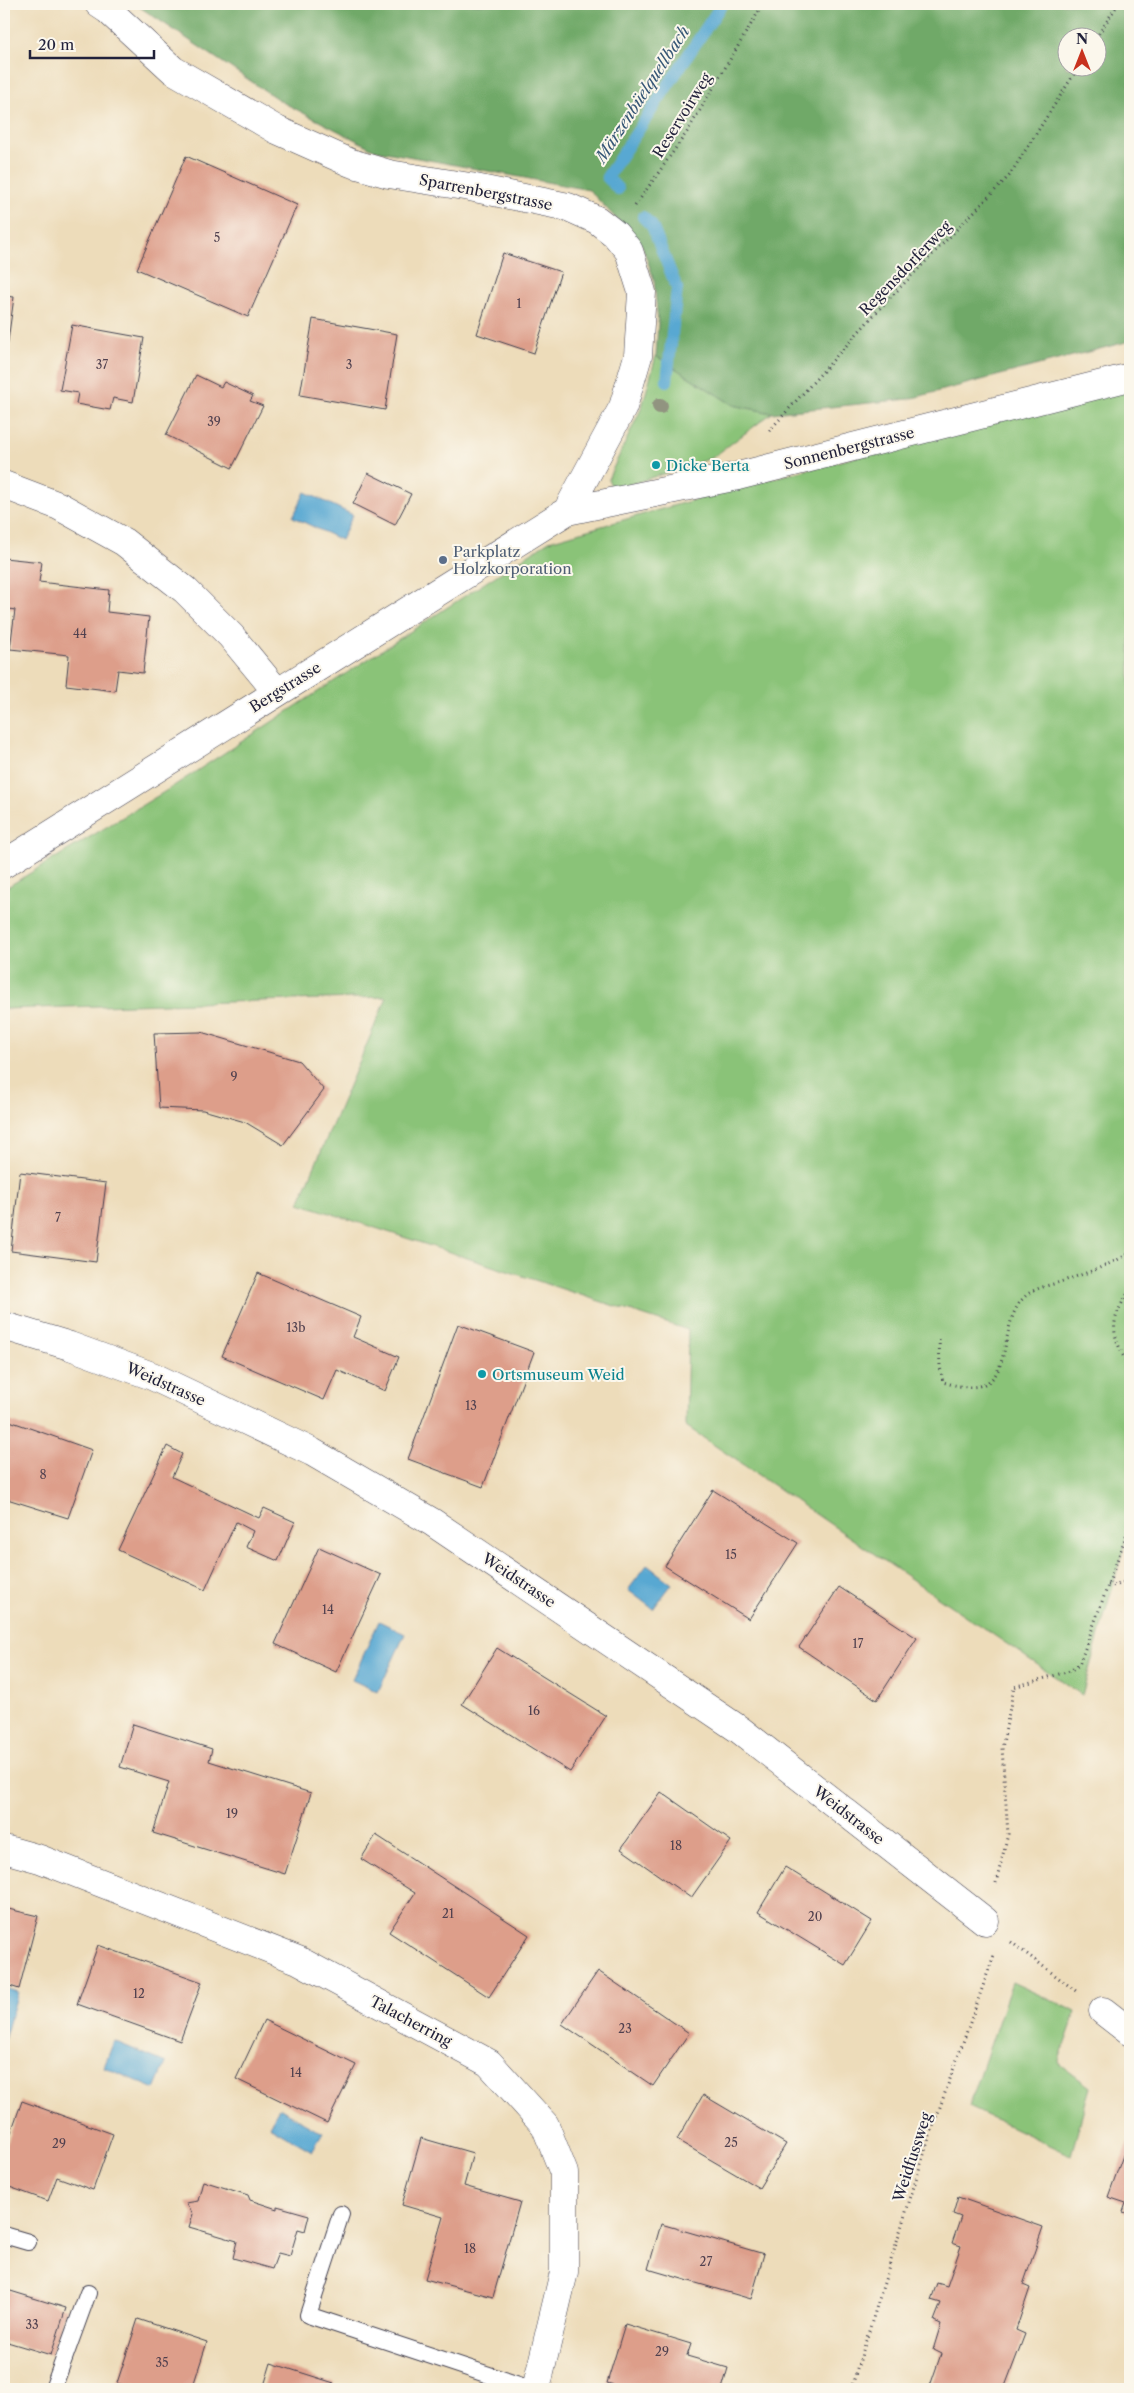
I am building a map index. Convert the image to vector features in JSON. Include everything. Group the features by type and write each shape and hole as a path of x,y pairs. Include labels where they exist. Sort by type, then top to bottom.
{"street":[{"name":"Sparrenbergstrasse","path":"99,4 108,10 173,70 294,138 351,163 389,174 470,187 568,207 597,220 615,234 629,251 642,292 638,356 623,407 567,511"},
{"name":"Sonnenbergstrasse","path":"567,511 738,476 1130,377"},
{"path":"4,485 58,506 124,542 185,590 231,636 277,692"},
{"name":"Bergstrasse","path":"4,864 567,511"},
{"name":"Weidstrasse","path":"4,1326 70,1346 152,1376 312,1452 432,1522 740,1730 993,1928"},
{"name":"Talacherring","path":"4,1849 40,1859 298,1960 489,2063 545,2125 564,2173 564,2272 536,2389"},
{"path":"1103,2011 1130,2032"}],"lane":[{"path":"341,2214 308,2315 531,2389"},
{"path":"4,2235 28,2242"},
{"path":"53,2389 88,2293"}],"path":[{"name":"Reservoirweg","path":"615,234 687,132 763,4"},
{"path":"1102,28 1118,4"},
{"name":"Regensdorferweg","path":"738,476 776,423 882,306 1010,176 1072,78"},
{"path":"939,1338 940,1366 943,1382 963,1388 985,1384 998,1371 1004,1357 1009,1323 1016,1308 1030,1292 1112,1264 1130,1253"},
{"path":"1130,1290 1118,1307 1114,1321 1115,1339 1130,1369"},
{"path":"1002,1861 1008,1834 1002,1748 1014,1687 1070,1671 1079,1665 1130,1525"},
{"path":"1108,1585 1116,1586 1130,1578"},
{"path":"993,1928 1103,2011"},
{"name":"Weidfussweg","path":"851,2389 993,1928"}],"green space":[{"path":"135,4 1130,4 1130,341 909,399 772,413 733,405 656,356 658,323 654,279 642,246 589,190 375,150 282,102"},
{"path":"656,356 733,405 772,413 712,458 613,490 608,479 642,407"},
{"path":"1130,387 1130,1525 1082,1695 686,1426 688,1330 299,1203 387,997 4,1009 4,889 169,789 549,541 743,486"},
{"path":"1012,1982 1076,2012 1058,2063 1090,2087 1071,2155 969,2107"}],"water":[{"path":"305,492 353,515 341,540 293,517"},
{"path":"647,1565 672,1584 653,1609 628,1590"},
{"path":"379,1621 405,1634 378,1692 352,1680"},
{"path":"4,1988 18,1992 4,2040"},
{"path":"114,2041 166,2063 155,2089 104,2067"},
{"path":"279,2108 323,2133 312,2151 269,2126"}],"building":[{"path":"186,156 297,205 248,317 137,269"},
{"path":"503,253 561,272 534,353 477,334"},
{"path":"4,296 14,297 5,363 4,363"},
{"path":"313,319 397,334 385,410 300,395"},
{"path":"72,325 144,338 133,402 113,398 110,410 76,404 78,393 60,390"},
{"path":"196,375 221,387 224,382 253,396 250,401 263,406 232,468 166,435"},
{"path":"368,473 411,494 395,525 353,504"},
{"path":"4,558 42,562 39,582 109,590 107,612 149,617 143,673 118,670 115,691 66,685 69,655 10,649 15,610 4,608"},
{"path":"201,1032 299,1061 324,1090 283,1145 245,1122 203,1110 159,1108 154,1033"},
{"path":"20,1172 106,1183 96,1262 11,1251"},
{"path":"258,1273 361,1317 353,1337 399,1357 385,1391 337,1370 324,1400 222,1356"},
{"path":"458,1324 534,1352 483,1487 408,1459"},
{"path":"4,1392 7,1393 5,1406 4,1406"},
{"path":"4,1419 92,1450 68,1518 4,1498"},
{"path":"167,1446 182,1454 172,1477 259,1518 264,1508 295,1522 278,1561 246,1547 253,1531 236,1522 205,1590 118,1550"},
{"path":"713,1490 798,1543 749,1619 665,1566"},
{"path":"319,1547 381,1575 336,1672 275,1644"},
{"path":"839,1587 917,1638 877,1700 799,1647"},
{"path":"497,1648 606,1716 570,1772 462,1704"},
{"path":"133,1724 212,1749 209,1761 311,1793 285,1874 153,1833 169,1782 120,1767"},
{"path":"661,1792 731,1841 691,1898 621,1849"},
{"path":"376,1835 529,1935 489,1997 389,1932 415,1893 361,1859"},
{"path":"785,1867 872,1921 845,1965 758,1912"},
{"path":"4,1908 38,1916 19,1989 4,1984"},
{"path":"98,1945 202,1982 180,2041 77,2004"},
{"path":"598,1971 689,2033 653,2086 562,2024"},
{"path":"264,2020 356,2065 327,2123 236,2079"},
{"path":"703,2095 786,2144 759,2188 677,2140"},
{"path":"22,2101 113,2134 93,2190 57,2177 48,2201 4,2185 4,2152"},
{"path":"1130,2136 1130,2214 1123,2212 1126,2203 1108,2197"},
{"path":"421,2138 473,2153 464,2186 520,2202 493,2297 425,2279 443,2217 402,2205"},
{"path":"203,2181 248,2195 250,2200 277,2209 277,2206 309,2215 305,2231 298,2229 290,2256 278,2253 272,2269 233,2258 237,2241 189,2227 193,2214 186,2203 198,2201"},
{"path":"958,2197 1043,2227 1023,2285 1030,2288 1016,2330 1025,2334 1004,2389 929,2389 941,2354 933,2350 941,2324 934,2321 941,2303 931,2300 937,2283 947,2286 961,2246 952,2243 961,2217 953,2214"},
{"path":"661,2224 764,2254 751,2299 648,2269"},
{"path":"4,2289 66,2308 51,2355 4,2341"},
{"path":"138,2319 207,2342 192,2389 137,2389 117,2383"},
{"path":"625,2324 691,2344 687,2356 728,2368 722,2389 628,2389 607,2383"},
{"path":"271,2363 334,2383 332,2389 263,2389"}],"waterway":[{"name":"Märzenbüelquellbach","path":"618,189 607,177 722,4"},
{"path":"643,217 652,226 677,288 667,381"}],"place":[{"name":"Dicke Berta","path":"656,465"},
{"name":"Parkplatz Holzkorporation","path":"443,560"},
{"name":"Ortsmuseum Weid","path":"482,1374"}]}
